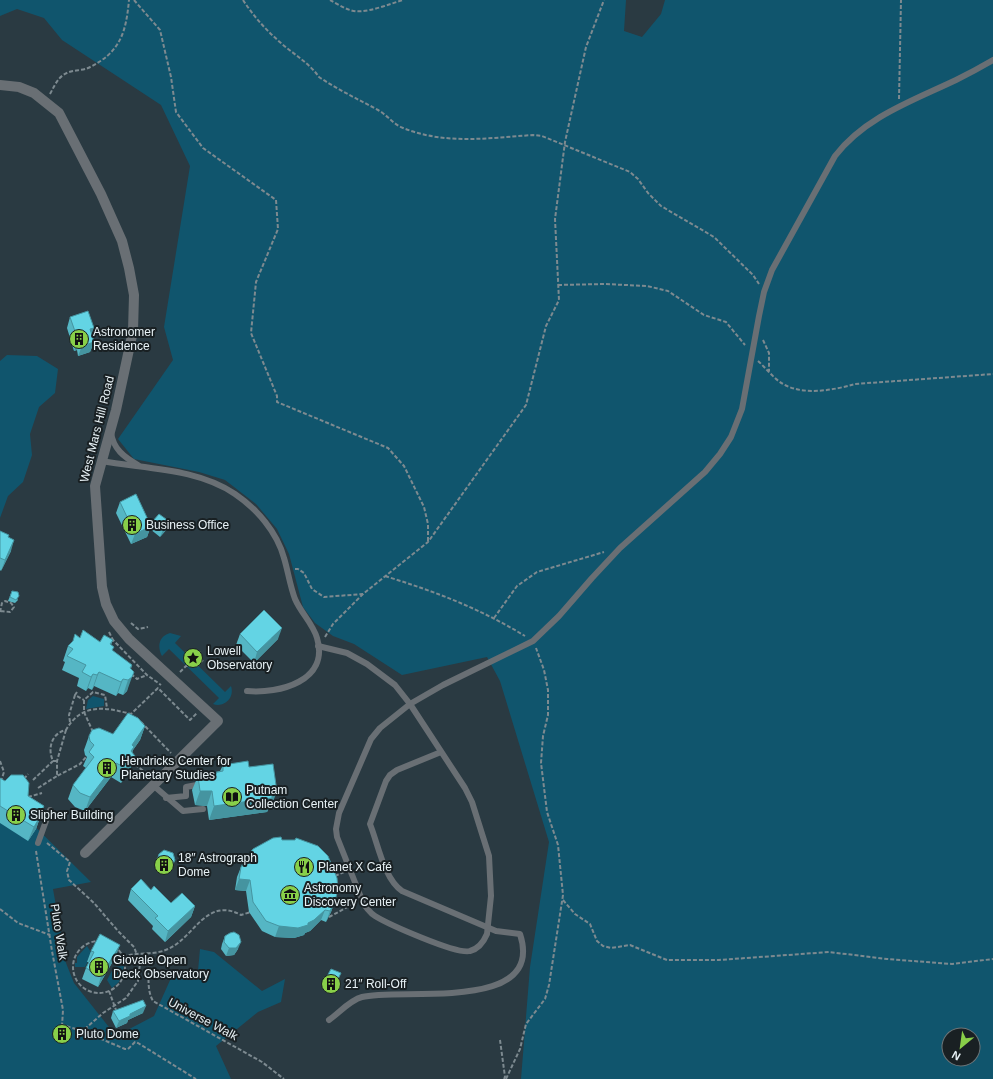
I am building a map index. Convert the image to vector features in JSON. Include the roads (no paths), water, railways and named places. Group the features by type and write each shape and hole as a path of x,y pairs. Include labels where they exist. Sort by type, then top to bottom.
{"street":[{"name":"West Mars Hill Road","path":"0,85 19,87 34,93 59,113 75,141 122,241 129,268 134,295 133,332 129,356 95,486 102,587 111,616 129,639 218,721 153,782 85,853"}],"lane":[{"path":"318,646 347,653 366,664 395,685 410,704 465,788 472,802 489,856 491,896 487,934 479,946 470,952 461,952 449,949 375,916 364,905 337,837 336,829 339,813 372,739 380,728 410,704 461,676 533,642 559,616 620,548 705,472 720,454 731,437 742,409 764,292 783,249 835,156 846,142 860,130 899,106 956,80 993,60"},
{"path":"111,427 112,436 118,450 127,459 141,467"},
{"path":"101,461 196,476 216,483 235,494 259,514 275,538 284,556 295,597 302,614 317,637 318,661 305,678 294,685 273,691 247,691"},
{"path":"329,1020 361,997 456,993 491,986 500,982 518,968 522,960 524,946 520,934 496,931 397,887 387,872 370,824 386,781 390,775 398,770 441,752"},
{"path":"153,782 166,798 183,811 203,809"},
{"path":"166,798 186,796 186,787 207,782"},
{"path":"39,840 50,810"}],"place":[{"name":"Astronomer Residence","path":"79,339"},
{"name":"Business Office","path":"132,525"},
{"name":"Lowell Observatory","path":"193,658"},
{"name":"Hendricks Center for Planetary Studies","path":"107,768"},
{"name":"Putnam Collection Center","path":"232,797"},
{"name":"Slipher Building","path":"16,815"},
{"name":"18″ Astrograph Dome","path":"164,865"},
{"name":"Planet X Café","path":"304,867"},
{"name":"Astronomy Discovery Center","path":"290,895"},
{"name":"Giovale Open Deck Observatory","path":"99,967"},
{"name":"21″ Roll-Off","path":"331,984"},
{"name":"Pluto Dome","path":"62,1034"}]}
